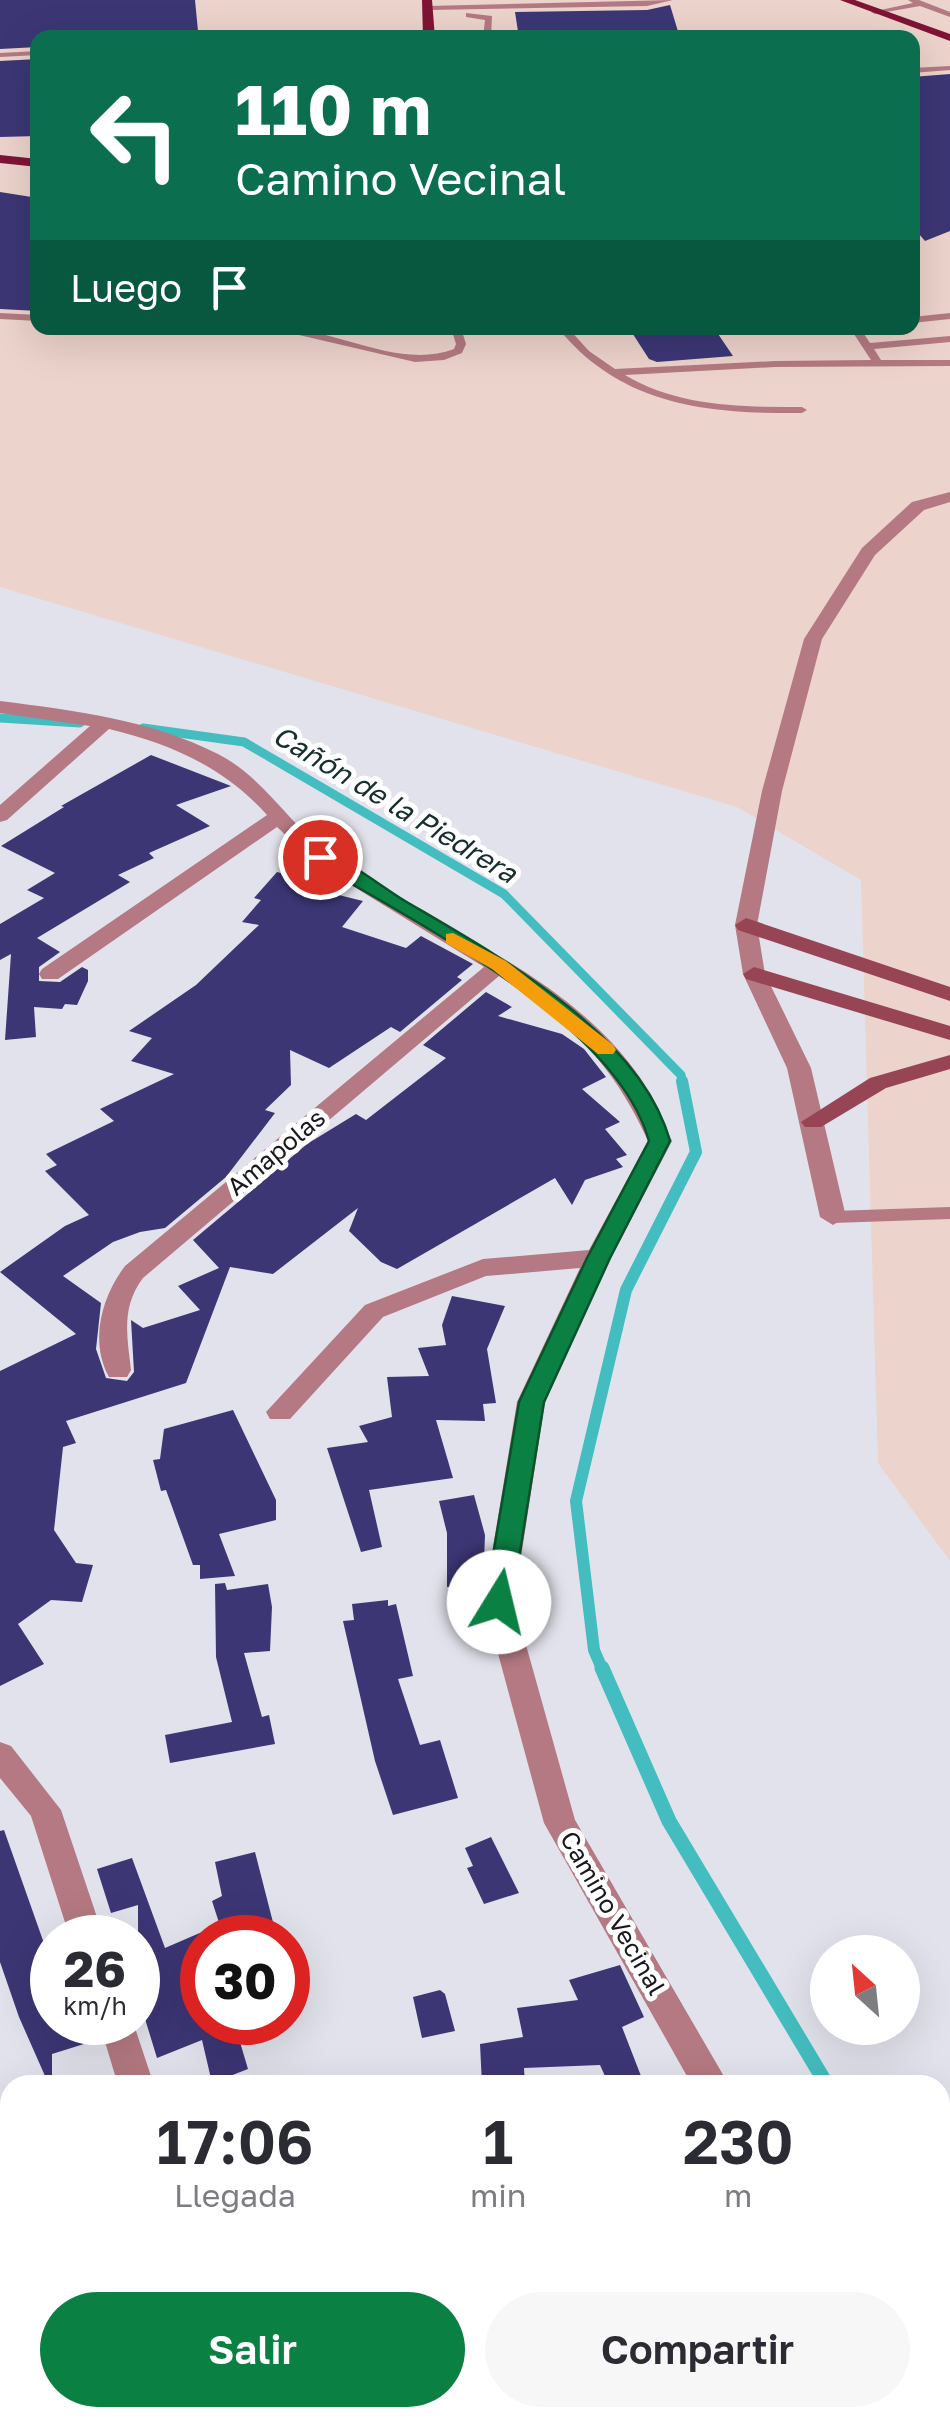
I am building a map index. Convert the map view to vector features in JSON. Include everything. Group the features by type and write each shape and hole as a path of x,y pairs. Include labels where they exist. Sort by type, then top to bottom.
{"main road":[{"path":"844,0 950,38"},
{"path":"0,159 30,162"},
{"path":"746,925 950,994"},
{"path":"754,974 950,1034"},
{"path":"813,1122 878,1084 950,1062"}],"street":[{"path":"833,1218 799,1068 754,974 746,925 772,791 813,639 868,552 918,506 950,498"},
{"name":"Camino Vecinal","path":"0,707 108,720 173,741 218,762 260,790 278,817 320,857 499,965 608,1051 652,1113 660,1141 598,1258 531,1402 499,1602 560,1824 704,2075"},
{"path":"0,816 108,720"},
{"path":"50,974 278,817"},
{"name":"Amapolas","path":"118,1370 112,1308 119,1289 134,1272 499,965"},
{"path":"280,1412 374,1311 483,1268 598,1258"},
{"path":"0,1755 44,1810 79,1915"},
{"path":"123,2045 133,2075"}],"lane":[{"path":"428,7 647,4 669,0"},
{"path":"875,12 915,2 950,15"},
{"path":"428,7 489,18 488,30"},
{"path":"0,54 30,53"},
{"path":"920,70 950,68"},
{"path":"0,316 30,318"},
{"path":"920,319 950,316"},
{"path":"314,335 384,354 431,358 458,352 458,335"},
{"path":"569,335 585,353 638,387 695,402 802,410"},
{"path":"860,335 879,365"},
{"path":"867,346 950,339"},
{"path":"613,372 776,364 950,363"},
{"path":"833,1218 950,1213"}],"shaded area":[{"path":"0,0 950,0 950,1561 878,1463 861,880 737,807 0,587"}],"building":[{"path":"0,0 195,0 198,30 30,30 30,47 0,49"},
{"path":"670,5 678,30 518,30 515,12 647,10"},
{"path":"30,59 30,136 0,137 0,61"},
{"path":"950,74 950,231 925,241 920,235 920,76"},
{"path":"0,192 30,197 30,311 0,309"},
{"path":"634,335 719,335 733,356 657,362 649,359"},
{"path":"151,755 231,786 176,805 210,826 149,853 154,858 118,875 130,882 37,938 60,952 39,967 39,981 60,982 82,967 88,970 88,981 77,1005 65,1004 62,1009 34,1007 36,1037 5,1040 11,954 0,960 0,924 44,898 27,890 55,873 1,846 64,807 61,806"},
{"path":"277,872 312,881 306,887 363,901 342,927 406,948 421,936 473,964 457,977 462,980 400,1032 391,1027 329,1068 290,1050 291,1085 265,1110 275,1113 226,1177 165,1228 113,1242 63,1276 101,1303 96,1349 106,1378 127,1381 134,1372 131,1320 143,1328 200,1310 178,1286 219,1268 193,1240 307,1144 356,1114 366,1120 446,1058 423,1045 486,992 512,1007 498,1016 562,1034 584,1049 606,1077 582,1089 620,1122 605,1129 627,1155 616,1159 623,1167 585,1180 572,1205 555,1178 397,1269 381,1262 349,1231 358,1208 273,1274 230,1267 186,1383 66,1421 76,1443 63,1447 54,1530 76,1563 93,1565 82,1602 51,1600 18,1624 44,1664 0,1686 0,1371 76,1334 0,1272 65,1226 89,1215 45,1171 57,1165 46,1154 114,1121 100,1109 174,1074 131,1061 152,1038 129,1031 196,985 259,925 242,922 261,900 254,898"},
{"path":"452,1296 505,1306 487,1349 496,1403 483,1404 485,1421 436,1420 453,1478 369,1490 382,1547 361,1552 327,1448 368,1442 359,1426 392,1417 387,1377 429,1376 418,1348 446,1345 442,1325"},
{"path":"233,1410 276,1500 276,1520 219,1534 235,1576 200,1579 200,1565 193,1565 166,1490 161,1491 153,1460 160,1459 164,1429"},
{"path":"474,1495 485,1535 483,1587 447,1587 447,1533 439,1501"},
{"path":"225,1583 227,1590 268,1584 272,1607 270,1651 244,1653 262,1717 269,1715 275,1744 170,1763 165,1735 232,1722 216,1657 215,1584"},
{"path":"388,1600 388,1606 396,1604 413,1676 398,1679 420,1745 440,1740 458,1798 393,1815 375,1761 343,1621 354,1620 352,1604"},
{"path":"4,1830 34,1915 30,1915 30,2042 0,1962 0,1831"},
{"path":"491,1837 519,1893 484,1904 467,1868 473,1866 465,1848"},
{"path":"255,1852 271,1915 217,1915 212,1901 222,1896 215,1862"},
{"path":"132,1858 153,1915 138,1915 138,1905 111,1913 97,1869"},
{"path":"160,1934 165,1948 180,1942 180,2045 190,2045 157,2058 153,2045 160,2045"},
{"path":"620,1965 644,2017 622,2027 641,2075 604,2075 600,2065 524,2068 524,2075 482,2075 480,2044 523,2037 517,2008 578,2000 569,1980"},
{"path":"440,1990 445,1994 455,2031 422,2038 413,1997"},
{"path":"31,2045 81,2045 52,2054 52,2075 45,2075"},
{"path":"203,2045 241,2045 248,2069 233,2075 210,2075"}],"waterway":[{"name":"Cañón de la Piedrera","path":"0,718 80,723"},
{"name":"Cañón de la Piedrera","path":"143,728 244,742 504,894 681,1075 683,1084"},
{"name":"Cañón de la Piedrera","path":"603,1671 594,1650 576,1501 626,1290 696,1152 682,1081"},
{"name":"Cañón de la Piedrera","path":"602,1668 669,1821 821,2075"}],"slow traffic":[{"path":"453,938 499,965 605,1050"}],"route":[{"path":"320,857 499,965 608,1051 652,1113 660,1141 598,1258 531,1402 499,1602"}]}
